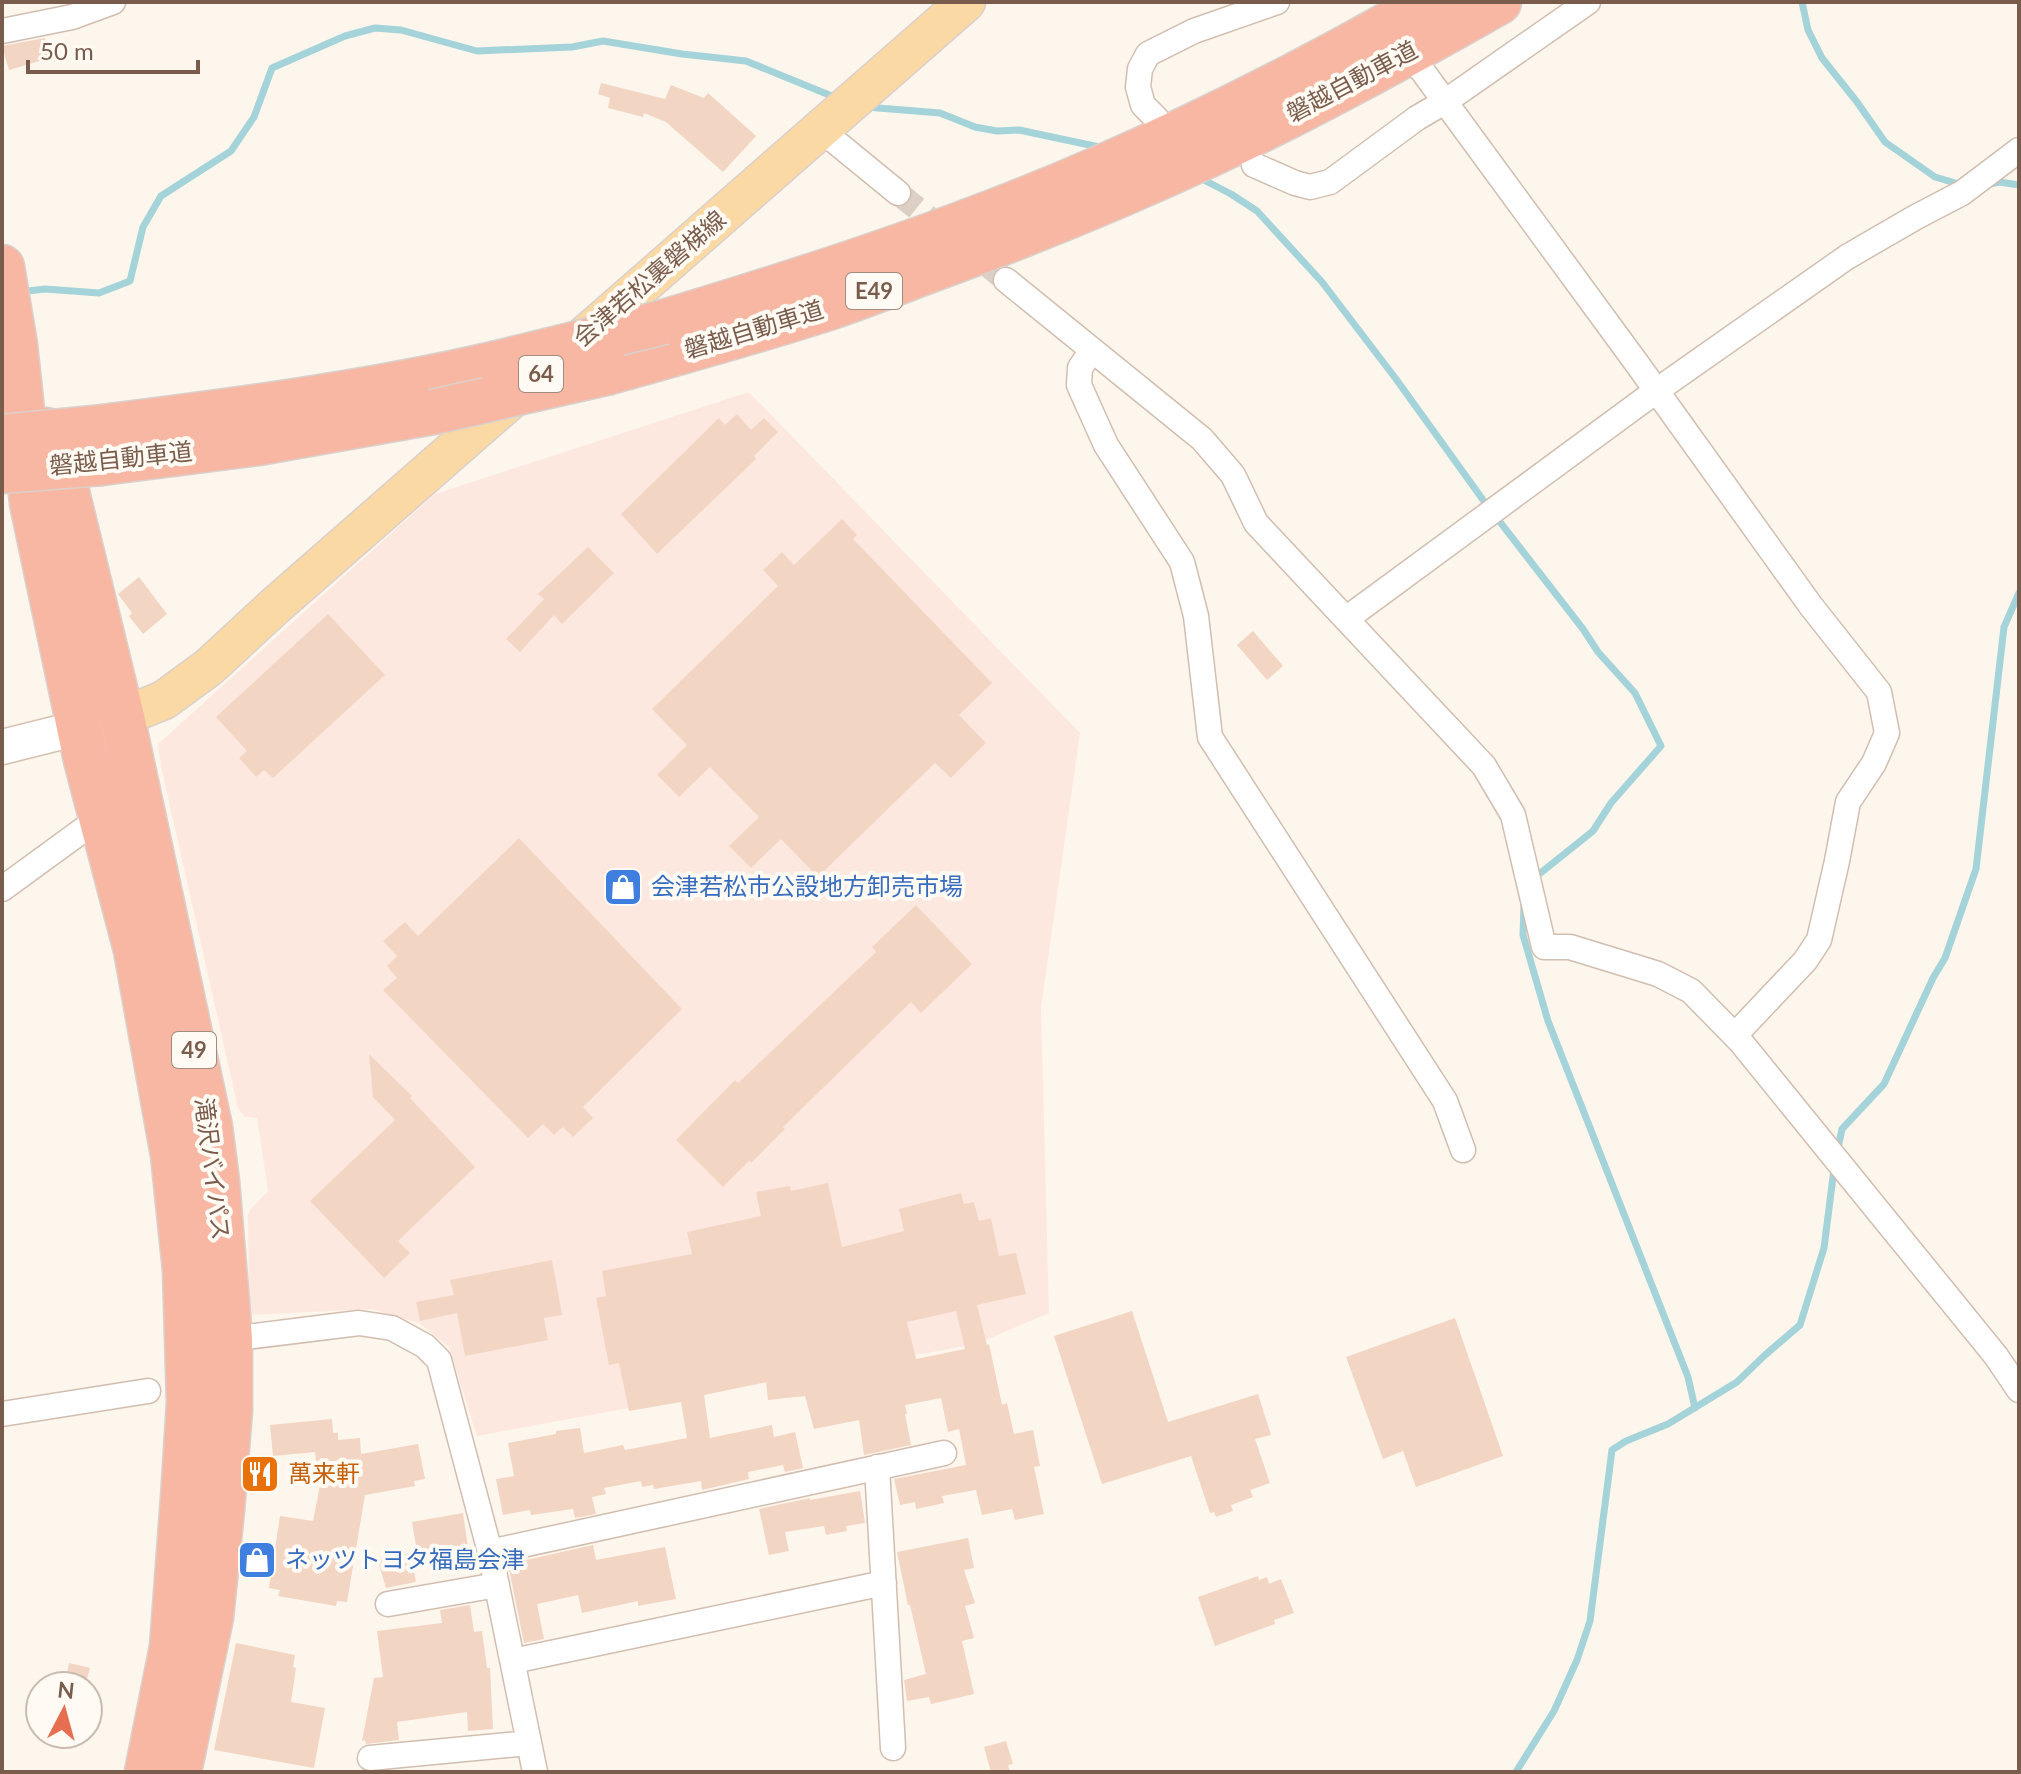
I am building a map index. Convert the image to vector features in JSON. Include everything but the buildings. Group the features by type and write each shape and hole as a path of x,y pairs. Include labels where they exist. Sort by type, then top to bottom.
{"highway":[{"name":"磐越自動車道","path":"2,437 98,446 258,443 433,412 610,372 734,337 833,306 1001,244 1114,180 1164,127 1289,78 1428,2"},
{"name":"磐越自動車道","path":"2,471 259,407 440,376 664,322 847,264 974,219 1211,155 1499,2"},
{"name":"滝沢バイパス","path":"2,267 15,345 65,484 101,722 210,1127 217,1181 230,1339 230,1410 211,1617 179,1772"},
{"name":"滝沢バイパス","path":"101,722 101,821 136,950 173,1155 185,1270 189,1403 178,1572 172,1647 147,1772"}],"main road":[{"name":"会津若松裏磐梯線","path":"101,722 164,700 209,667 966,2"}],"street":[{"path":"2,31 72,17 113,2"},
{"path":"1164,127 1143,105 1138,87 1140,69 1148,54 1194,31 1277,2"},
{"path":"1254,165 1310,187 1330,182 1417,118 1588,2"},
{"path":"1421,69 1811,606 1879,692 1887,733 1874,763 1848,802 1819,940 1805,961 1735,1035"},
{"path":"821,130 898,193"},
{"path":"1346,619 1656,391 1847,257 1962,193 2019,150"},
{"path":"1006,280 1202,439 1233,475 1256,523 1484,766 1513,815 1544,947 1570,947 1658,974 1691,991 1735,1035 1996,1356 2019,1390"},
{"path":"1092,350 1080,368 1079,385 1106,445 1182,562 1196,616 1210,737 1445,1101 1463,1150"},
{"path":"2,747 101,722"},
{"path":"2,889 87,827"},
{"path":"230,1339 359,1323 392,1328 425,1346 439,1360 490,1552 535,1772"},
{"path":"2,1414 148,1391"},
{"path":"490,1552 944,1453"},
{"path":"877,1467 893,1748"},
{"path":"513,1661 884,1583"},
{"path":"388,1604 497,1585"},
{"path":"370,1758 529,1743"}],"shaded area":[{"name":"会津若松市公設地方卸売市場","path":"749,392 1080,733 1041,1008 1049,1313 976,1344 477,1436 449,1347 419,1323 371,1309 249,1315 248,1216 268,1191 257,1118 245,1117 238,1108 158,744 435,494"}],"waterway":[{"path":"1802,2 1808,30 1822,58 1885,142 1935,177 1962,185"},
{"path":"19,292 45,289 99,293 130,281 143,227 161,196 231,151 254,117 272,68 345,36 375,28 401,30 477,51 572,47 603,41 746,61 839,99"},
{"path":"866,107 940,113 975,127 997,131 1019,130 1104,148"},
{"path":"1200,178 1257,211 1322,282 1598,652 1635,693 1661,746 1611,803 1593,831 1533,879"},
{"path":"1990,184 2019,185"},
{"path":"1837,1153 1842,1129 1884,1084 1945,958 1976,869 2004,627 2019,593"},
{"path":"1524,905 1523,935 1548,1021 1688,1377 1695,1408"},
{"path":"1516,1772 1554,1711 1577,1660 1590,1621 1612,1450 1668,1424 1737,1382 1800,1325 1824,1248 1834,1169"}],"tunnel":[{"path":"898,193 1006,280"}],"place":[{"name":"会津若松市公設地方卸売市場","path":"623,887"},
{"name":"萬来軒","path":"260,1474"},
{"name":"ネッツトヨタ福島会津","path":"257,1560"}]}
